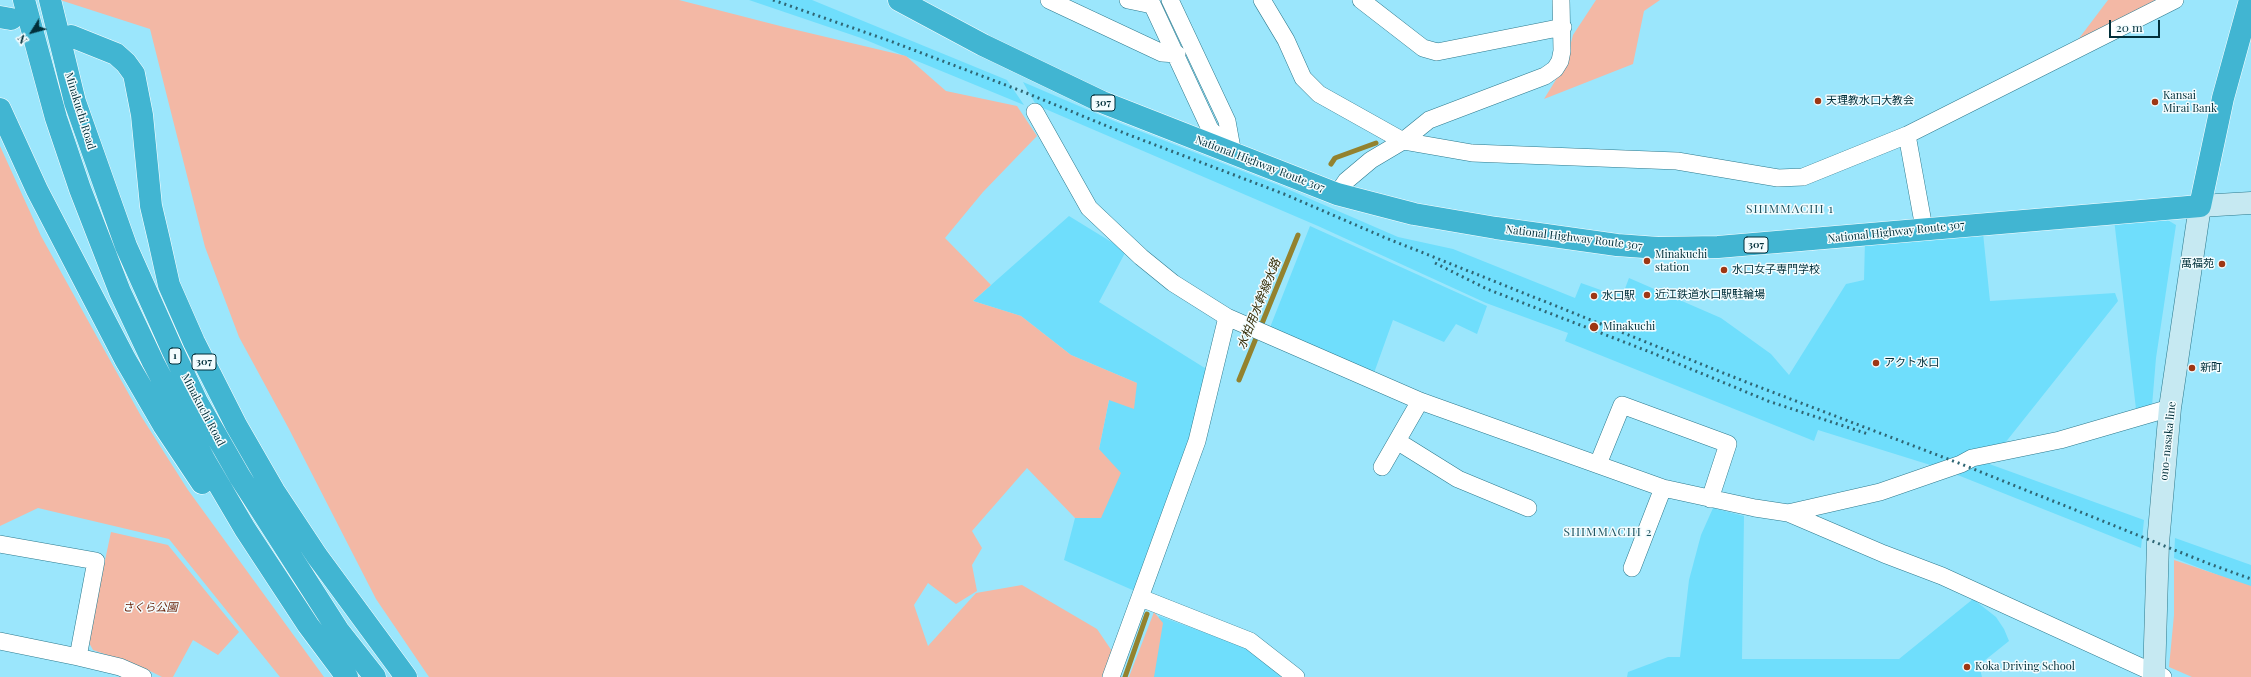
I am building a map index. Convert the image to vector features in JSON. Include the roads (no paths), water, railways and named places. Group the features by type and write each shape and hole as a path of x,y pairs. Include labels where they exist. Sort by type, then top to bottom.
{"highway":[{"name":"Minakuchi Road","path":"24,0 56,118 91,217 120,292 153,362 188,430 266,563 347,677"},
{"name":"Minakuchi Road","path":"50,0 75,102 124,239 184,375 240,477 282,546 338,630 375,677"},
{"name":"National Highway Route 307","path":"899,0 983,45 1102,102 1337,194 1414,214 1496,228 1617,245 1658,248 1718,248 1924,228 2200,206"},
{"path":"2200,206 2223,98 2250,0"},
{"name":"307","path":"71,36 116,54 126,63 134,74 142,115 152,206 169,285 194,342 236,425 274,491 317,556 406,677"},
{"path":"0,109 37,190 69,254 164,426 242,542 266,563"}],"main road":[{"path":"2200,206 2251,203"},
{"name":"ono-nasaka line","path":"2157,676 2158,543 2170,408 2200,206"}],"street":[{"path":"1049,0 1162,52 1177,54"},
{"path":"1128,0 1151,3 1177,54 1210,129 1233,154"},
{"path":"1170,0 1227,121 1233,154"},
{"path":"1262,0 1286,40 1303,78 1319,94 1403,141 1472,153 1677,161 1778,178 1803,178 1907,135 2175,0"},
{"path":"1361,0 1423,48 1438,52 1563,27"},
{"path":"1337,194 1346,181 1371,160 1403,141 1429,120 1545,76 1555,69 1560,61 1562,51 1563,27 1561,0"},
{"path":"1035,112 1089,208 1141,257 1173,283 1228,317 1420,401 1663,488 1710,499 1788,513 1884,554 1942,576 2157,676"},
{"path":"1907,135 1924,228"},
{"path":"1111,677 1197,441 1228,317"},
{"path":"1382,467 1420,401"},
{"path":"1598,464 1622,405 1728,444 1710,499"},
{"path":"1788,513 1880,492 1961,464 1972,458 2060,440 2170,408"},
{"path":"1397,441 1458,479 1528,508"},
{"path":"1632,568 1663,488"},
{"path":"0,544 96,561 78,657"},
{"path":"1141,598 1250,641 1296,677"},
{"path":"0,641 78,657 120,668 139,676"}],"waterway":[{"path":"1331,164 1335,158 1376,143"},
{"name":"水柏用水幹線水路","path":"1239,380 1298,235"},
{"name":"水柏用水幹線水路","path":"1125,677 1147,614"}],"railway":[{"path":"773,0 890,41 1024,92 1124,133 1284,194 1386,238 1746,382 1961,464 2207,563 2251,579"},
{"path":"1435,263 1487,289 1650,352 1768,401 1868,434"}],"place":[{"name":"天理教水口大教会","path":"1818,101"},
{"name":"Kansai Mirai Bank","path":"2155,102"},
{"name":"Minakuchi station","path":"1647,261"},
{"name":"萬福苑","path":"2222,264"},
{"name":"水口女子専門学校","path":"1724,270"},
{"name":"近江鉄道水口駅駐輪場","path":"1647,295"},
{"name":"水口駅","path":"1594,296"},
{"name":"Minakuchi","path":"1594,327"},
{"name":"アクト水口","path":"1876,363"},
{"name":"新町","path":"2192,368"},
{"name":"Koka Driving School","path":"1967,667"}],"district":[{"name":"SHIMMACHI 1","path":"1790,209"},
{"name":"SHIMMACHI 2","path":"1608,532"}],"park label":[{"name":"さくら公園","path":"150,608"}]}
